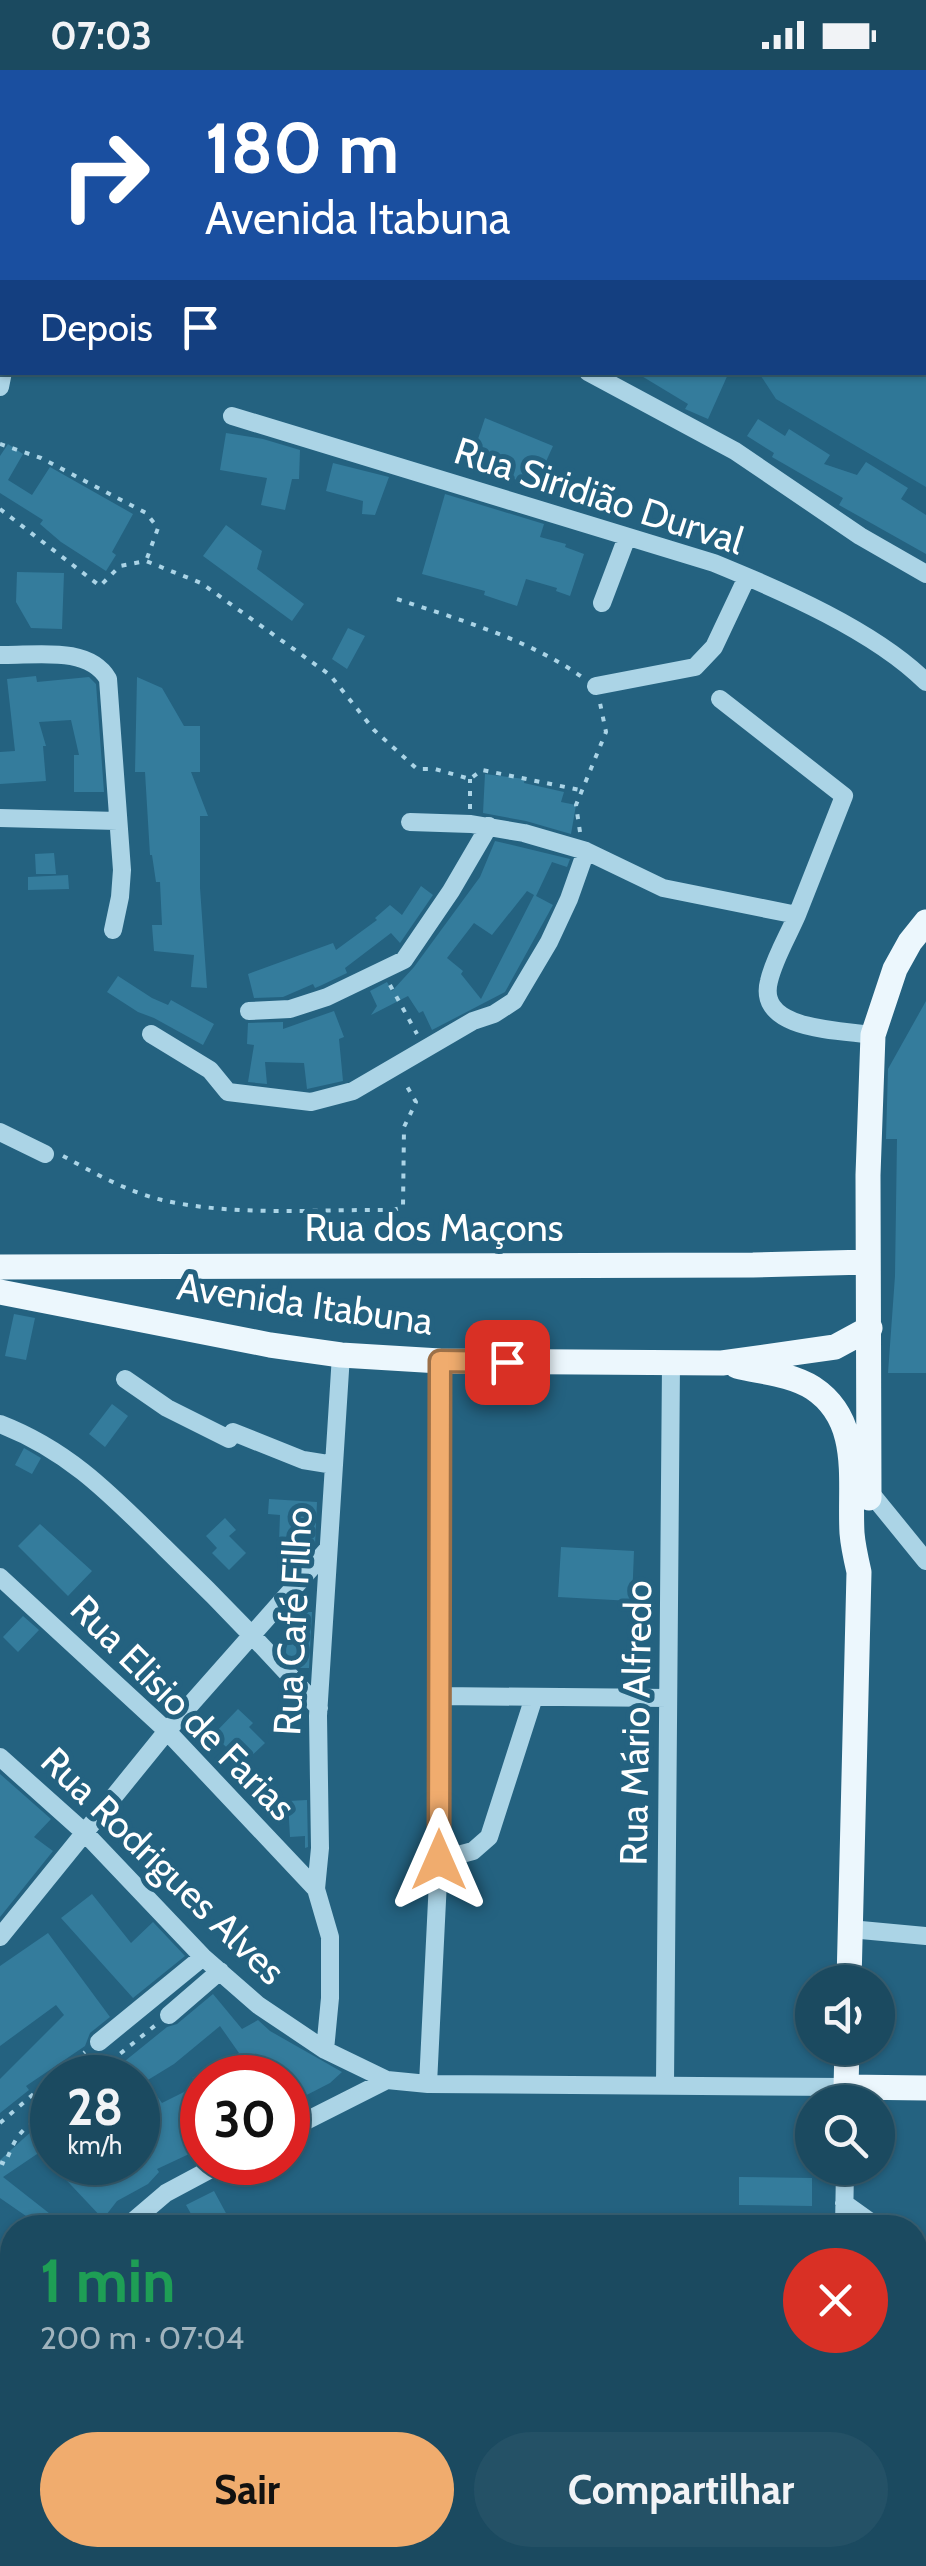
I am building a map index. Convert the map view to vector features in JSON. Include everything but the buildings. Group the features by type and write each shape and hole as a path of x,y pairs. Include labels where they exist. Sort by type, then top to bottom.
{"main road":[{"path":"870,1328 873,1034 895,968 926,922"},
{"name":"Rua dos Maçons","path":"0,1267 868,1262"},
{"path":"76,1306 82,1265"},
{"name":"Avenida Itabuna","path":"0,1292 270,1346 341,1356 440,1361 722,1363 835,1347 870,1328 868,1534 859,1572"},
{"name":"Avenida Itabuna","path":"722,1363 790,1378 811,1387 830,1402 842,1420 851,1462 852,1529 859,1572 849,1965"},
{"path":"895,2091 926,2088"}],"street":[{"path":"594,375 736,451 860,536 926,574"},
{"name":"Rua Siridião Durval","path":"232,416 747,577 828,615 910,666 926,682"},
{"path":"602,603 628,537"},
{"path":"596,686 694,667 714,647 747,577"},
{"path":"0,655 84,658 100,666 108,678 120,897 112,930"},
{"path":"720,698 844,796 768,982 774,1010 800,1024 873,1034"},
{"path":"0,818 118,821"},
{"path":"410,822 480,825 586,851 664,888 797,915"},
{"path":"250,1012 290,1009 384,972 404,960 451,891 480,825"},
{"path":"152,1034 210,1070 228,1092 312,1102 354,1091 514,1001 549,942 586,851"},
{"path":"0,1132 46,1154"},
{"name":"Rua Café Filho","path":"316,1889 320,1848 319,1708 341,1356"},
{"path":"428,2084 439,1860 440,1361"},
{"name":"Rua Mário Alfredo","path":"665,2084 671,1363"},
{"path":"125,1379 166,1408 229,1438 233,1432 303,1460 334,1465"},
{"path":"0,1424 33,1437 85,1470 253,1632 319,1708"},
{"path":"869,1492 926,1561"},
{"path":"0,1936 167,1730 328,1549"},
{"name":"Rua Elisio de Farias","path":"0,1577 167,1730 316,1889"},
{"path":"438,1696 668,1698"},
{"path":"439,1860 473,1851 489,1837 534,1697"},
{"name":"Rua Rodrigues Alves","path":"0,1756 86,1834 204,1957 258,2004 325,2050 387,2080"},
{"path":"316,1889 330,1937 325,2050"},
{"path":"850,1930 926,1936"},
{"path":"99,2042 204,1957"},
{"path":"168,2015 220,1971"},
{"path":"310,2119 387,2080 428,2084 665,2084 795,2092"},
{"path":"141,2215 181,2185"},
{"path":"844,2215 845,2185"},
{"path":"844,2203 861,2215"}],"path":[{"path":"0,444 41,458 146,513 158,528 146,561"},
{"path":"0,509 100,586 120,566 146,561 201,583 330,676 374,730 417,769 435,769 470,779"},
{"path":"398,599 480,627 563,663 596,686 606,732 576,805 586,851"},
{"path":"470,779 482,770 585,790"},
{"path":"470,779 480,825"},
{"path":"384,972 426,1052"},
{"path":"46,1154 63,1156 158,1199 207,1208 393,1210 403,1207 404,1126 416,1102 396,1068"},
{"path":"393,1210 396,1266"},
{"path":"115,2055 168,2015"},
{"path":"82,2055 99,2042"},
{"path":"0,2123 30,2098"},
{"path":"0,2162 5,2164 14,2138 30,2127"}],"shaded area":[{"path":"760,375 926,375 926,487 776,399"}],"route":[{"path":"439,1860 440,1361 507,1362"}]}
